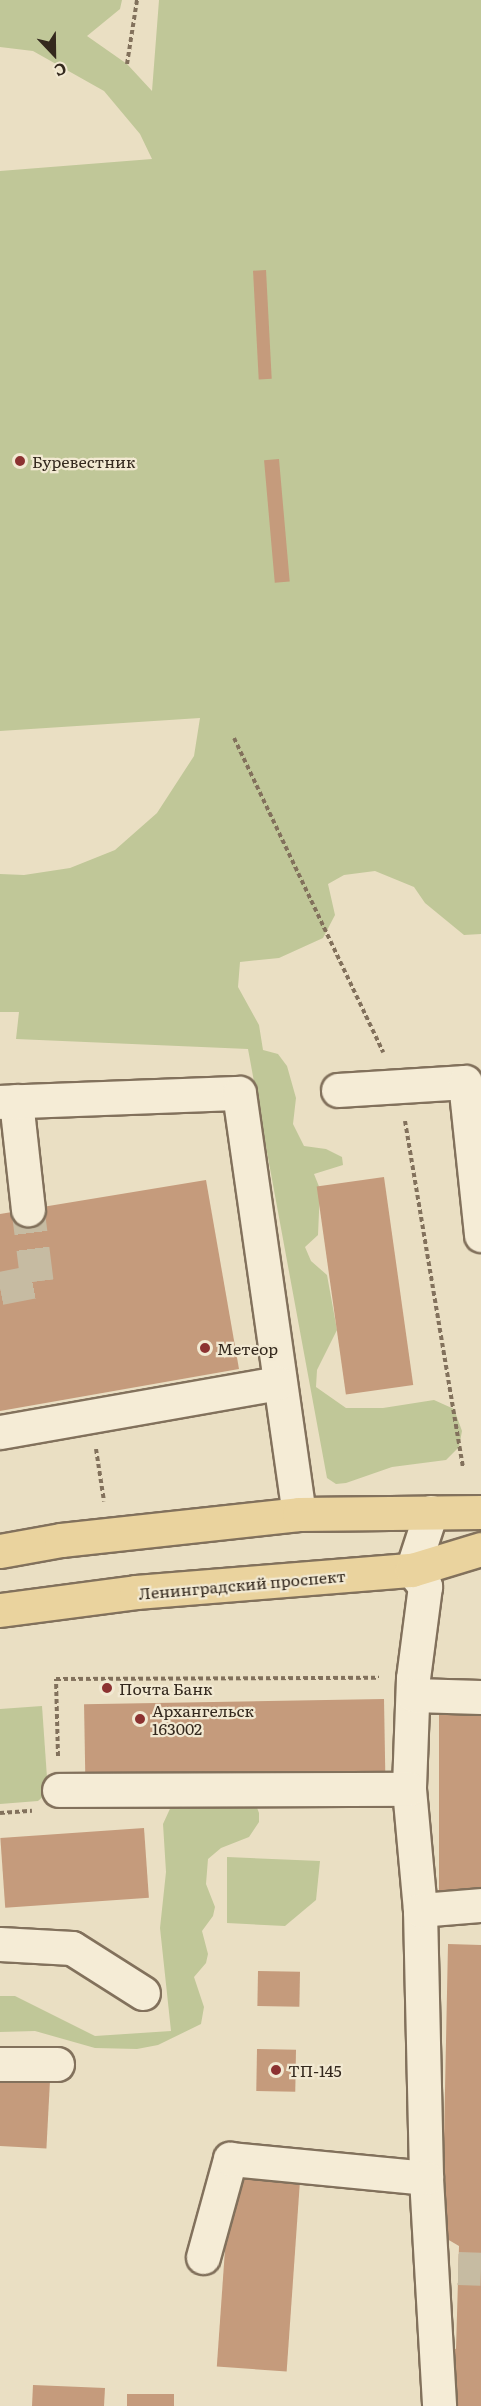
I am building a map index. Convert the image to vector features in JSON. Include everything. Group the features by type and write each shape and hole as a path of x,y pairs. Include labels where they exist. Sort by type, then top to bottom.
{"main road":[{"path":"0,1551 61,1540 299,1514 481,1512"},
{"name":"Ленинградский проспект","path":"0,1611 136,1592 412,1570 481,1549"}],"lane":[{"path":"338,1090 465,1082 481,1235"},
{"path":"28,1209 8,1102 239,1093 278,1383 299,1514"},
{"path":"0,1432 278,1383"},
{"path":"431,1512 412,1570 425,1586 413,1687 409,1789 420,1910 426,2178 446,2268 439,2406"},
{"path":"413,1687 481,1697"},
{"path":"59,1790 409,1789"},
{"path":"420,1910 481,1905"},
{"path":"0,1944 72,1948 143,1993"},
{"path":"0,2064 57,2064"},
{"path":"203,2257 230,2159 426,2178"}],"path":[{"path":"127,64 137,0"},
{"path":"96,1444 104,1502"},
{"path":"56,1679 413,1687"}],"green space":[{"path":"0,0 122,0 120,9 87,36 127,64 152,91 159,0 481,0 481,934 464,935 425,903 414,887 375,871 344,875 328,884 335,915 323,938 279,958 240,962 238,987 259,1025 263,1050 278,1054 287,1066 296,1098 293,1124 304,1146 326,1149 342,1157 343,1165 314,1174 320,1189 318,1235 305,1247 311,1261 327,1275 337,1330 317,1370 316,1387 346,1408 383,1408 434,1400 454,1409 462,1431 459,1447 446,1460 392,1467 346,1483 336,1484 327,1478 248,1049 16,1039 19,1012 0,1012 0,874 24,875 70,868 115,850 157,813 194,756 200,718 0,731 0,171 152,159 140,134 104,91 33,51 0,47"},
{"path":"42,1706 48,1792 38,1801 0,1804 0,1709"},
{"path":"174,1800 256,1805 259,1813 259,1822 249,1837 221,1848 208,1859 206,1884 215,1907 213,1916 202,1931 208,1954 206,1963 194,1977 204,2007 201,2024 158,2045 137,2049 95,2048 35,2031 0,2032 0,1996 15,1996 95,2036 171,2031 160,1928 166,1872 163,1824"},
{"path":"227,1857 320,1861 316,1900 285,1926 227,1923"}],"building":[{"path":"266,270 272,379 259,380 253,271"},
{"path":"279,459 290,582 275,583 264,460"},
{"path":"384,1177 413,1385 346,1394 317,1186"},
{"path":"206,1180 239,1369 0,1411 0,1214"},
{"path":"384,1699 385,1775 85,1780 84,1704"},
{"path":"439,1705 481,1705 481,1890 439,1890"},
{"path":"144,1828 149,1898 5,1908 0,1838"},
{"path":"448,1944 481,1945 481,2406 448,2406 445,2346 456,2349 459,2246 442,2236"},
{"path":"258,1971 300,1972 299,2007 257,2006"},
{"name":"ТП-145","path":"257,2049 296,2050 295,2092 256,2091"},
{"path":"0,2079 50,2082 46,2149 0,2146"},
{"path":"230,2178 300,2183 287,2371 217,2367"},
{"path":"33,2385 105,2388 104,2406 32,2406"},
{"path":"127,2394 174,2394 174,2406 127,2406"}],"tunnel":[{"path":"0,1288 37,1281 28,1209"},
{"path":"458,2268 481,2269"}],"place":[{"name":"Буревестник","path":"20,461"},
{"name":"Метеор","path":"205,1348"},
{"name":"Почта Банк","path":"107,1688"},
{"name":"Архангельск 163002","path":"140,1719"},
{"name":"ТП-145","path":"276,2070"}]}
